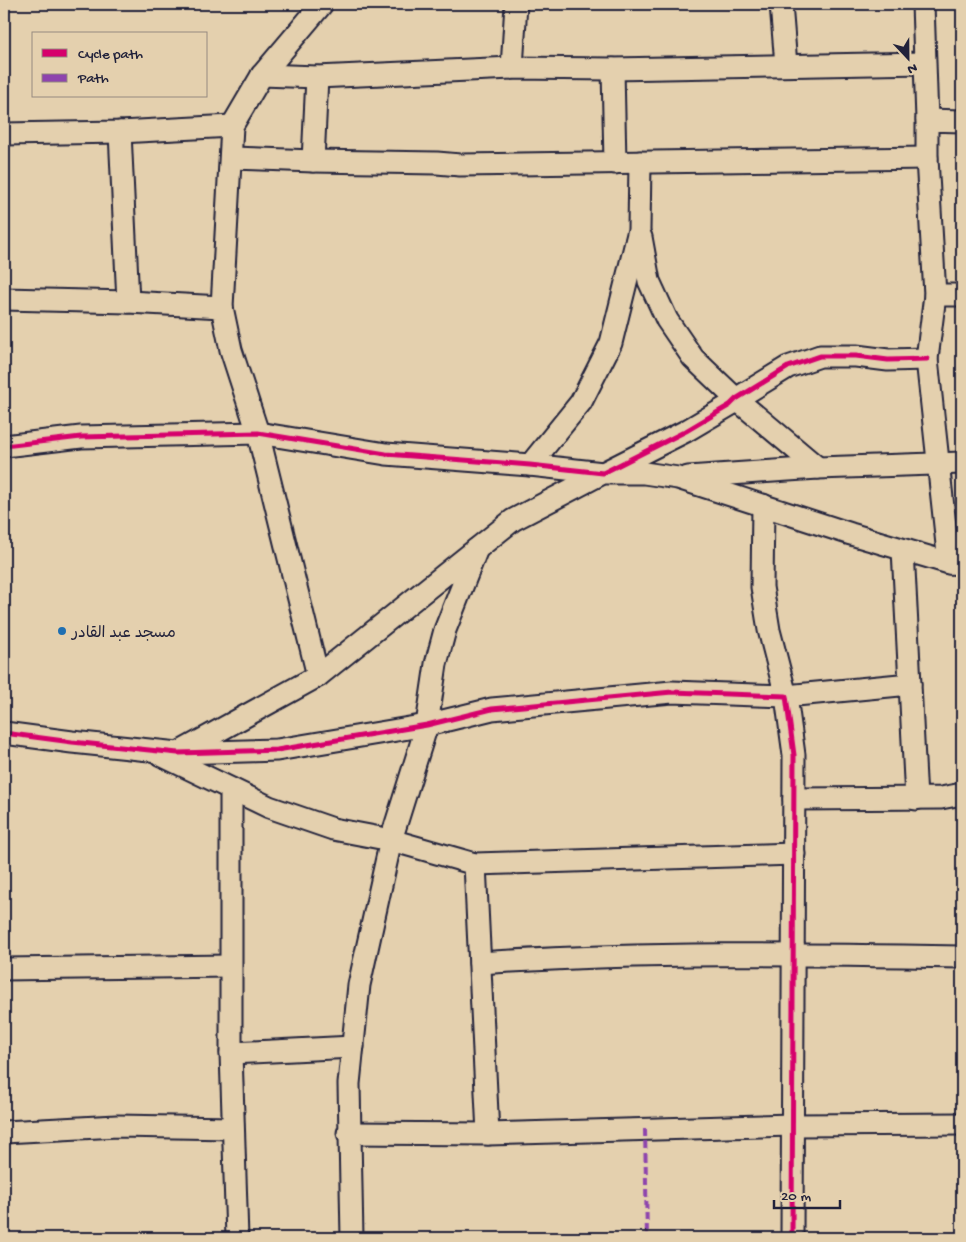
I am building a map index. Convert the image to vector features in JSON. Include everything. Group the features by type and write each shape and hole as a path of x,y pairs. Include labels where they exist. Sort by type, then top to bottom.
{"street":[{"path":"318,676 258,433 231,350 222,307 232,158 232,126 262,75 322,4"},
{"path":"512,68 516,4"},
{"path":"781,4 786,65"},
{"path":"4,446 81,437 258,433 386,454 603,472 644,473 678,478 904,550 955,564 937,463 927,359 935,295 927,158 923,4"},
{"path":"262,75 317,77 512,68 613,69 924,62"},
{"path":"613,69 615,163"},
{"path":"313,161 317,77"},
{"path":"927,120 962,120"},
{"path":"4,134 120,132 232,126"},
{"path":"120,132 128,302"},
{"path":"232,158 437,162 460,165 927,158"},
{"path":"640,162 639,230 649,281 668,320 693,358 736,398 818,468"},
{"path":"530,465 581,402 612,343 639,230"},
{"path":"935,295 962,295"},
{"path":"4,299 128,302 222,307"},
{"path":"178,753 318,676 513,520 603,472 686,432 730,405 736,398 788,367 820,356 856,356 888,360 927,359"},
{"path":"678,478 818,468 962,463"},
{"path":"763,505 762,587 769,630 786,696 794,755 792,1238"},
{"path":"352,1238 348,1084 359,985 391,840 427,725 436,664 445,630 477,548"},
{"path":"904,550 916,799"},
{"path":"4,733 178,753 277,750 427,725 492,709 672,692 786,696 910,684"},
{"path":"151,751 269,807 333,829 391,840 475,864 794,854"},
{"path":"231,789 230,966 232,1128 237,1238"},
{"path":"794,799 916,799 940,798 962,794"},
{"path":"475,864 488,1134"},
{"path":"480,963 553,958 794,954 962,957"},
{"path":"4,969 230,966"},
{"path":"231,1053 353,1047"},
{"path":"348,1133 488,1134 792,1125 962,1124"},
{"path":"4,1132 117,1126 232,1128"}],"marked path":[{"path":"645,1129 647,1238"}],"cycle path":[{"path":"4,446 81,437 258,433 386,454 530,465 603,473 686,431 788,367 820,356 856,356 888,360 927,359"},
{"path":"4,733 178,753 277,750 427,725 492,709 672,692 786,696 794,755 792,1238"}],"place":[{"name":"مسجد عبد القادر","path":"62,631"}]}
